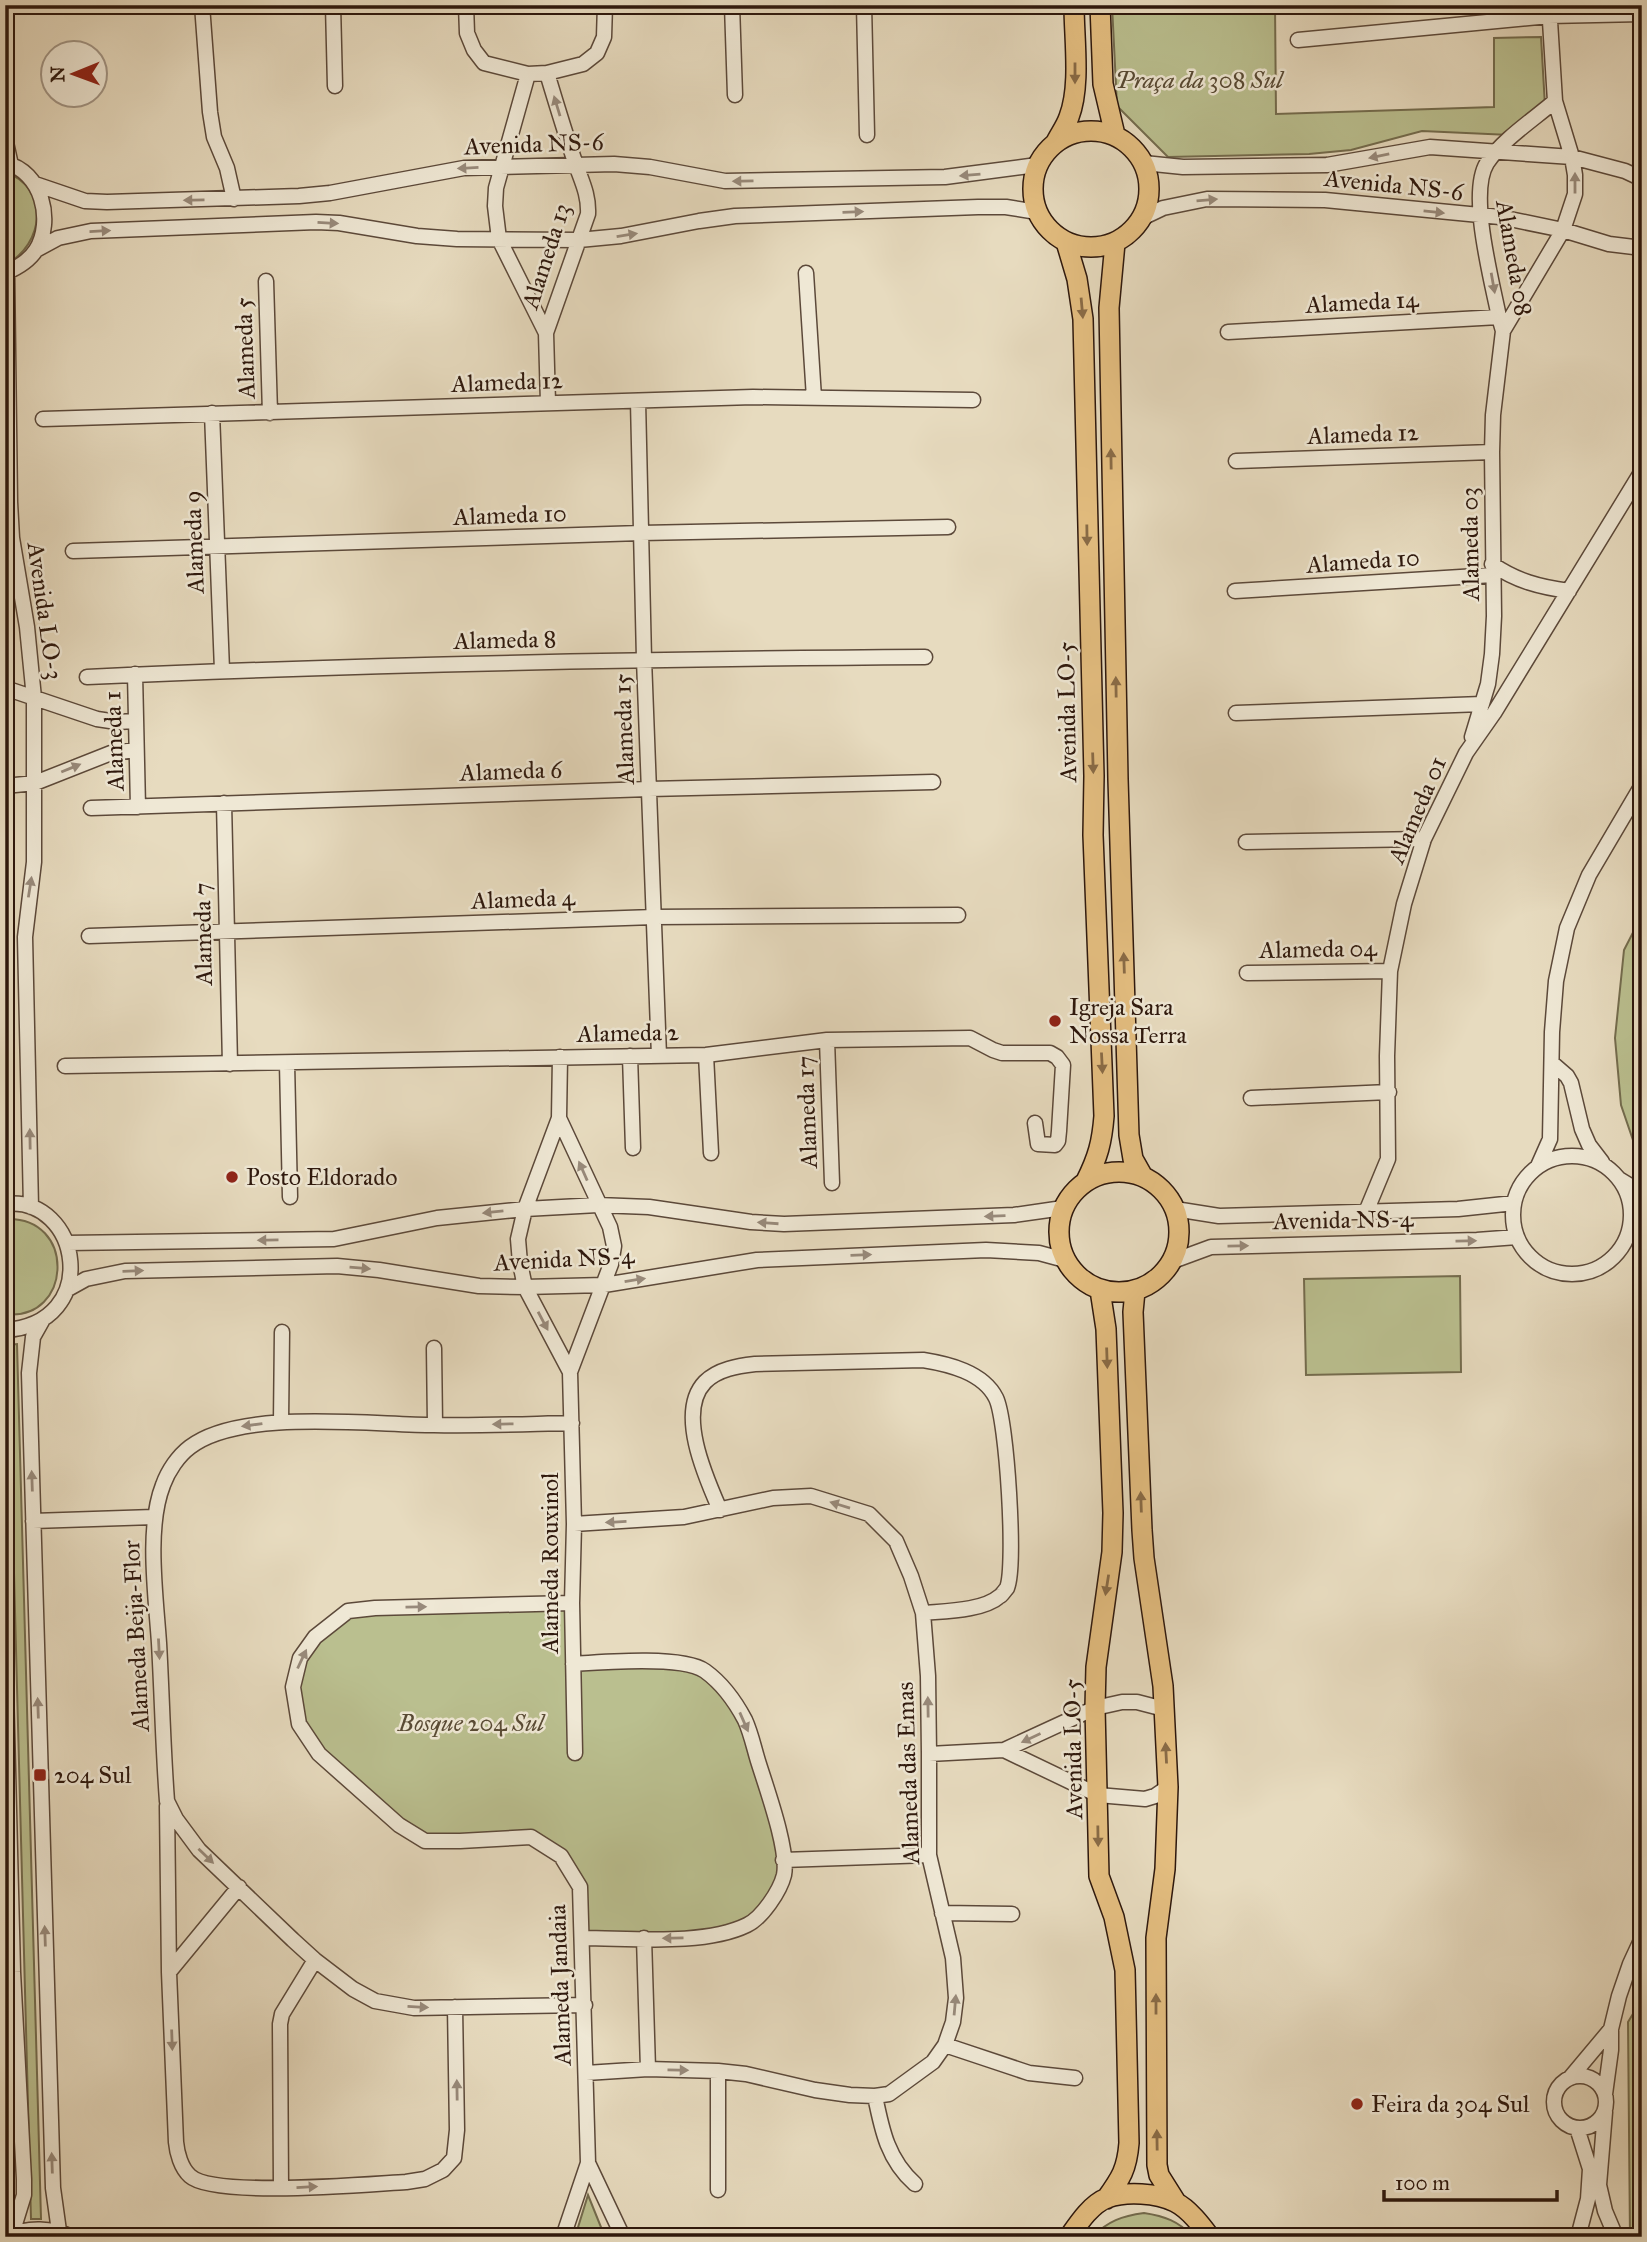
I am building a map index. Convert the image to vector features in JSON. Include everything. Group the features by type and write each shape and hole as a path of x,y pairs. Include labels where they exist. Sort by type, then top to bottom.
{"main road":[{"path":"1056,142 1074,102 1074,5"},
{"path":"1100,5 1103,84 1115,135"},
{"path":"1095,130 1115,135 1127,142 1144,163 1149,181 1149,200 1142,218 1130,233 1115,243 1082,247 1066,242 1049,229 1037,212 1033,181 1037,165 1045,152 1056,142 1074,132 1095,130"},
{"name":"Avenida LO-5","path":"1066,242 1077,279 1083,319 1094,776 1093,835 1104,1116 1097,1160 1086,1181"},
{"name":"Avenida LO-5","path":"1115,243 1109,308 1118,803 1129,1135 1133,1159 1142,1175"},
{"path":"1123,1171 1142,1175 1162,1189 1175,1209 1180,1235 1173,1261 1153,1283 1135,1291 1118,1293 1086,1284 1065,1260 1058,1234 1063,1208 1071,1195 1086,1181 1104,1173 1123,1171"},
{"name":"Avenida LO-5","path":"1069,2237 1090,2211 1106,2199 1124,2175 1129,2143 1125,1970 1114,1917 1099,1877 1095,1708 1097,1656 1112,1552 1113,1513 1106,1329 1100,1290"},
{"path":"1135,1291 1133,1312 1143,1539 1164,1709 1168,1787 1165,1869 1156,1938 1156,2138 1159,2175 1176,2202 1210,2237"},
{"path":"1106,2199 1142,2193 1176,2202"}],"street":[{"path":"202,5 214,137 227,168 234,199"},
{"path":"333,5 335,86"},
{"path":"466,5 467,33 474,50 484,63 528,74 547,73 583,64 597,53 604,37 606,12"},
{"path":"732,5 735,95"},
{"path":"864,5 867,135"},
{"path":"1298,40 1549,11 1642,14"},
{"name":"Alameda 08","path":"1503,331 1563,230 1575,194 1572,157 1555,100 1549,11"},
{"name":"Alameda 13","path":"547,73 589,203 589,214 546,333 548,403"},
{"name":"Alameda 13","path":"528,74 501,168 495,206 499,239 546,333"},
{"name":"Alameda 08","path":"1503,331 1481,217 1481,176 1495,152 1555,100"},
{"path":"5,138 8,164 24,173 34,184 44,205 44,229 36,250"},
{"name":"Avenida NS-6","path":"1144,163 1183,167 1327,165 1430,147 1572,157 1625,171 1642,179"},
{"name":"Avenida NS-6","path":"34,184 85,201 234,199 330,192 464,168 576,165 650,167 725,181 945,177 1037,165"},
{"name":"Avenida NS-6","path":"1142,218 1163,208 1206,199 1325,200 1500,217 1563,230 1609,244 1642,248"},
{"path":"6,273 23,264 36,250 58,238 91,231 295,222 339,223 431,237 579,240 621,236 735,216 978,207 1006,207 1037,212"},
{"name":"Avenida LO-3","path":"6,273 9,502 34,698 34,862 25,937 31,1207"},
{"path":"806,273 814,398"},
{"name":"Alameda 5","path":"266,281 270,413"},
{"name":"Alameda 14","path":"1228,332 1499,317"},
{"name":"Alameda 03","path":"1466,753 1488,684 1492,654 1493,415 1503,331"},
{"name":"Alameda 12","path":"43,419 638,401 814,398 973,400"},
{"name":"Alameda 15","path":"638,401 644,659 659,1056"},
{"name":"Alameda 9","path":"212,414 222,670"},
{"name":"Alameda 12","path":"1236,461 1492,452"},
{"name":"Alameda 01","path":"1366,1212 1388,1159 1390,971 1404,904 1424,839 1466,753 1494,713 1642,471"},
{"name":"Alameda 10","path":"73,551 641,533 948,527"},
{"path":"1492,570 1535,585 1569,591"},
{"name":"Alameda 10","path":"1235,591 1492,570"},
{"name":"Alameda 8","path":"87,677 222,670 644,659 925,657"},
{"name":"Alameda 1","path":"135,674 138,807"},
{"path":"5,688 97,719 136,722"},
{"path":"1236,713 1482,704"},
{"path":"5,786 35,783 111,753 136,750"},
{"name":"Alameda 6","path":"91,808 933,782"},
{"path":"1538,1166 1550,1139 1556,981 1567,928 1589,875 1642,785"},
{"name":"Alameda 7","path":"224,803 230,1064"},
{"path":"1246,842 1424,839"},
{"name":"Alameda 4","path":"89,936 654,917 958,915"},
{"name":"Alameda 04","path":"1247,973 1390,971"},
{"name":"Alameda 2","path":"65,1066 706,1055 828,1040 970,1038 1002,1053 1050,1053 1057,1057 1063,1065 1059,1131 1055,1145 1038,1144 1035,1123"},
{"name":"Alameda 17","path":"828,1040 832,1182"},
{"path":"706,1055 711,1153"},
{"path":"630,1056 633,1148"},
{"path":"560,1057 559,1118 525,1209 518,1239 525,1287 570,1371"},
{"path":"287,1063 290,1197"},
{"path":"1552,1063 1571,1083 1582,1129 1589,1145 1619,1179 1642,1193"},
{"path":"1251,1098 1388,1091"},
{"path":"559,1118 610,1227 614,1246 604,1285 570,1371"},
{"path":"1604,1165 1588,1158 1553,1158 1538,1166 1527,1177 1514,1203 1513,1220 1517,1237 1526,1252 1540,1265 1556,1272 1574,1274 1592,1270 1608,1262 1635,1231 1628,1195 1619,1179"},
{"name":"Avenida NS-4","path":"1175,1209 1219,1216 1458,1209 1514,1203"},
{"path":"5,1204 31,1207 48,1217 62,1232 67,1243 72,1270 68,1289 58,1307 42,1321 23,1329 5,1329"},
{"name":"Avenida NS-4","path":"67,1243 334,1239 437,1218 598,1205 649,1208 784,1224 1014,1215 1063,1208"},
{"name":"Avenida NS-4","path":"1173,1261 1211,1247 1517,1237"},
{"name":"Avenida NS-4","path":"68,1289 86,1279 125,1271 337,1266 479,1286 525,1287 604,1285 757,1260 986,1250 1039,1253 1065,1260"},
{"path":"10,2235 35,2229 65,2234 52,2188 29,1373 33,1337 42,1321"},
{"path":"281,1422 282,1332"},
{"path":"434,1348 435,1425"},
{"path":"720,1510 697,1447 693,1415 696,1393 706,1380 734,1367 755,1364 923,1360 950,1364 985,1383 996,1397 1003,1422 1011,1552 1009,1575 1006,1589 999,1597 980,1606 923,1614"},
{"name":"Alameda Rouxinol","path":"570,1371 575,1753"},
{"name":"Alameda Beija-Flor","path":"455,2007 457,2130 454,2158 443,2170 425,2179 406,2182 281,2188 225,2186 203,2182 191,2178 183,2167 176,2141 154,1517 163,1485 175,1463 191,1446 218,1433 242,1426 281,1422 435,1425 572,1423"},
{"name":"Alameda das Emas","path":"574,1524 671,1518 773,1498 811,1496 869,1514 896,1541 923,1614 928,1676 929,1855 953,1958 956,1998 953,2022 945,2045 933,2062 888,2094 875,2096"},
{"path":"33,1521 154,1517"},
{"name":"Alameda Jandaia","path":"563,2237 588,2163 580,1887 561,1856 531,1837 425,1841 399,1825 319,1754 299,1724 293,1687 300,1658 315,1637 348,1611 572,1603"},
{"path":"5,1648 10,2019 24,2179 23,2195 10,2235"},
{"path":"573,1664 614,1661 674,1663 703,1669 728,1692 746,1723 781,1838 784,1874 771,1904 750,1924 719,1935 583,1938"},
{"path":"929,1754 1004,1750 1095,1708 1122,1702 1137,1702 1164,1709"},
{"path":"1004,1750 1098,1795 1155,1797 1168,1787"},
{"path":"166,1801 200,1850 315,1960 375,2001 414,2008 585,2005"},
{"path":"783,1860 929,1855"},
{"path":"169,1972 239,1887"},
{"path":"942,1913 1012,1914"},
{"path":"644,1938 648,2069"},
{"path":"1605,2094 1611,2029 1619,1996 1642,1938"},
{"path":"281,2188 280,2024 288,2003 315,1960"},
{"path":"1605,2112 1597,2123 1590,2127 1577,2128 1562,2121 1554,2106 1557,2089 1570,2078 1611,2029"},
{"path":"945,2045 1029,2073 1075,2078"},
{"path":"586,2073 648,2069 718,2071 766,2078 815,2090 875,2096 889,2149 900,2171 915,2184"},
{"path":"718,2071 718,2190"},
{"path":"1570,2078 1591,2078 1600,2084 1605,2094 1607,2103 1599,2185 1602,2204 1615,2237"},
{"path":"1577,2128 1590,2169 1588,2199 1578,2237"},
{"name":"Alameda Jandaia","path":"588,2163 623,2237"}],"green space":[{"name":"Praça da 308 Sul","path":"1112,5 1275,5 1276,114 1494,107 1494,38 1541,37 1545,106 1510,135 1422,131 1351,150 1309,154 1168,157 1117,106"},
{"path":"5,172 20,179 30,190 37,217 28,244 18,256 5,265"},
{"path":"1642,915 1642,1148 1635,1146 1621,1105 1615,1038 1624,950"},
{"path":"5,1219 28,1222 45,1233 55,1249 57,1268 54,1286 44,1302 27,1312 5,1314"},
{"path":"1460,1276 1461,1372 1306,1375 1304,1279"},
{"path":"17,1344 41,2219 31,2219 8,1345"},
{"name":"Bosque 204 Sul","path":"572,1603 574,1664 703,1669 746,1723 784,1874 771,1904 719,1935 583,1938 580,1887 561,1856 531,1837 425,1841 399,1825 299,1724 300,1658 348,1611"},
{"path":"1642,1999 1642,2237 1630,2237 1628,2022"},
{"path":"588,2195 605,2237 575,2237"},
{"path":"1144,2213 1171,2220 1193,2237 1092,2237 1116,2220"}],"place":[{"name":"Igreja Sara Nossa Terra","path":"1055,1021"},
{"name":"Posto Eldorado","path":"232,1177"},
{"name":"204 Sul","path":"40,1775"},
{"name":"Feira da 304 Sul","path":"1357,2104"}]}
